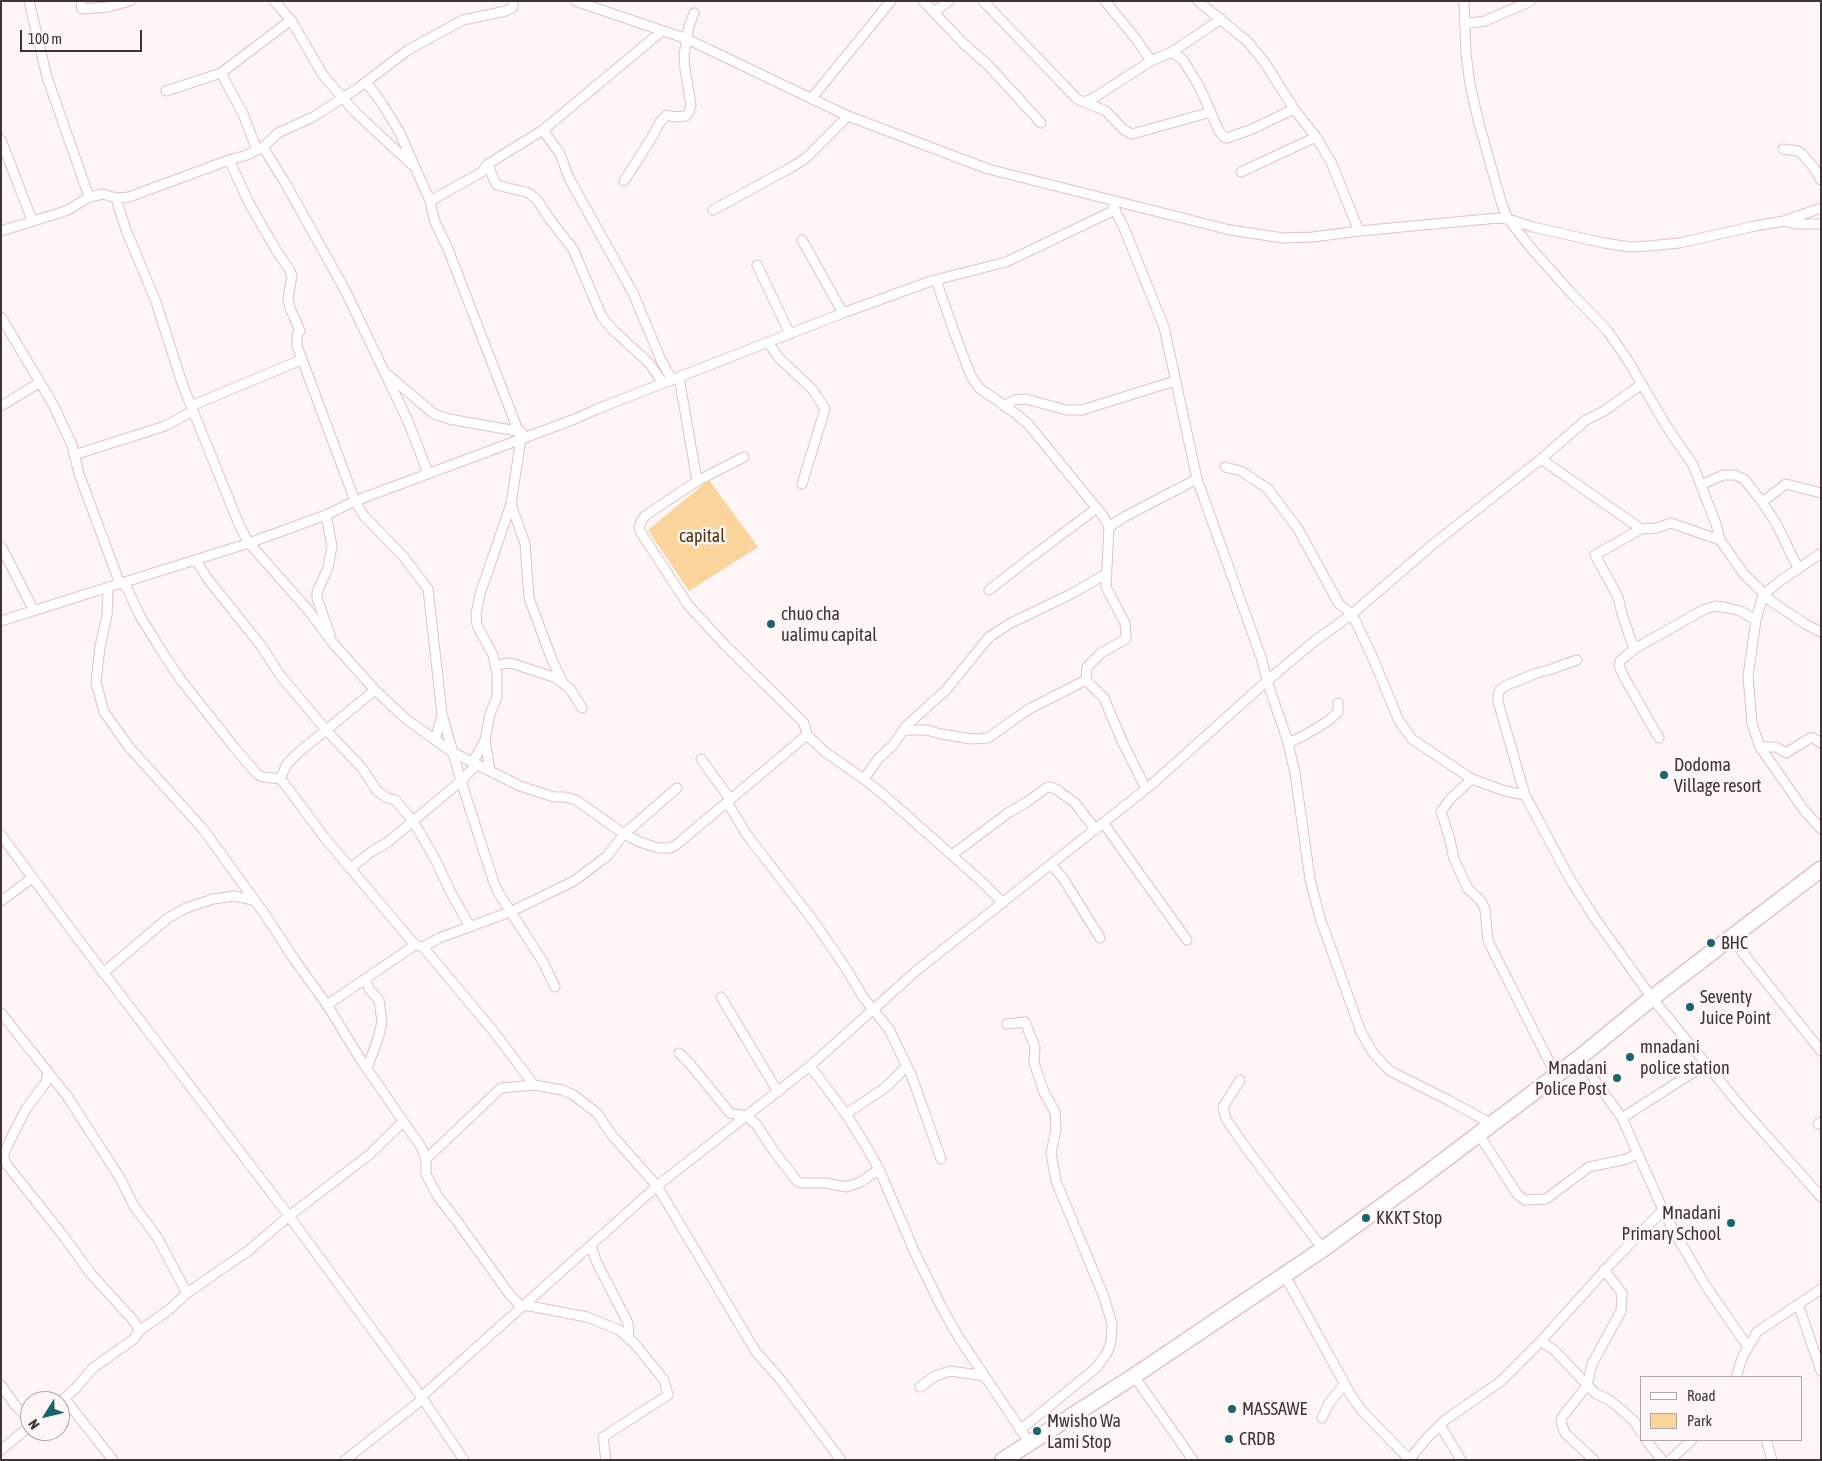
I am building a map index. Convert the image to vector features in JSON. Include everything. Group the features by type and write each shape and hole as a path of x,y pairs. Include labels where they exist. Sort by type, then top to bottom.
{"highway":[{"path":"1003,1460 1134,1376 1323,1249 1579,1058 1652,998 1821,869"}],"street":[{"path":"29,1 47,76 89,197"},
{"path":"81,1 82,9 130,1"},
{"path":"274,1 291,20 323,75 355,112 415,167"},
{"path":"1,231 68,210 89,197 103,194 116,198 129,197 247,155 278,134 313,117 366,82 408,50 453,24 463,20 506,11 513,7 514,1"},
{"path":"575,1 687,39 848,116 988,169 1230,230 1283,238 1312,237 1466,220 1508,219 1604,243 1630,247 1679,243 1755,226 1784,222 1821,208"},
{"path":"811,99 891,1"},
{"path":"923,1 964,44 988,65 1041,123"},
{"path":"934,12 949,1"},
{"path":"983,1 1077,99 1106,111 1124,130 1132,134 1212,112"},
{"path":"1106,1 1151,61"},
{"path":"1198,1 1248,42 1265,63 1331,162 1359,231"},
{"path":"1464,1 1466,54 1478,120 1502,205 1508,219 1561,282 1606,328 1693,465 1702,485 1720,540 1744,574 1763,595 1805,624 1821,632"},
{"path":"1464,24 1485,21 1531,1"},
{"path":"624,181 651,140 660,122 668,115 672,117 686,116 689,112 691,104 685,62 687,39 694,13"},
{"path":"1084,102 1092,99 1151,61 1172,52 1221,18"},
{"path":"166,91 221,73 291,20"},
{"path":"430,201 482,172 488,164 543,130 662,31"},
{"path":"1172,52 1183,60 1199,86 1219,131 1227,138 1250,130 1294,109"},
{"path":"221,73 260,148 287,186 345,290 407,418 428,473"},
{"path":"351,868 371,852 388,842 461,781 472,770 485,740 490,714 498,692 493,655 477,625 476,614 480,594 511,504 520,435 435,222 430,201 398,131 381,102 366,82"},
{"path":"713,210 806,158 848,116"},
{"path":"543,130 560,154 569,178 633,293 661,360 672,380 697,481"},
{"path":"1241,172 1316,137"},
{"path":"1,140 32,220"},
{"path":"1783,149 1798,151 1802,154 1821,180"},
{"path":"229,160 249,203 276,250 290,269 292,276 288,298 290,308 300,331 296,341 301,360 355,501 364,516 403,556 428,589 442,714 461,781 493,880 510,912 543,962 555,986"},
{"path":"488,164 497,185 529,193 538,201 548,217 574,249 602,317 612,329 649,363 672,380"},
{"path":"116,198 126,230 156,302 183,386 240,527 249,544 309,610 332,642 375,690 406,719 452,752 520,786 554,797 576,800 624,834 649,846 658,848 670,848 676,845 806,735"},
{"path":"1109,199 1164,328 1197,479 1262,660 1267,681 1288,743 1295,773 1310,879 1318,910 1361,1032 1373,1053 1390,1071 1492,1124"},
{"path":"384,372 434,414 449,420 520,435 534,434 843,313 936,280 1006,262 1115,210"},
{"path":"1784,222 1821,224"},
{"path":"802,240 843,313"},
{"path":"757,265 790,334"},
{"path":"936,280 956,338 974,382 983,392 1029,425 1097,508 1109,527 1106,587 1126,623 1126,640 1101,653 1087,667 1086,680 1104,698 1123,743 1146,789"},
{"path":"1,317 54,406 72,445 79,474 122,583 153,637 196,700 257,774 262,777 280,780 324,837 494,1032 534,1085"},
{"path":"768,342 779,358 813,390 825,409 802,484"},
{"path":"74,455 165,426 192,409 301,360"},
{"path":"1004,406 1015,400 1026,399 1066,410 1082,410 1175,380"},
{"path":"1,406 39,383"},
{"path":"345,1460 422,1398 657,1186 810,1066 916,971 1104,824 1312,643 1352,614 1439,539 1541,460 1586,420 1604,411 1642,384"},
{"path":"1,621 249,544 326,515 355,501 520,435"},
{"path":"744,457 697,481 646,515 642,520 641,534 695,612 724,644 804,723 806,735 825,752 864,779 952,855 1003,903"},
{"path":"1541,460 1641,529"},
{"path":"1225,467 1241,471 1268,489 1298,529 1339,604 1352,614 1399,721 1412,739 1472,779 1504,791 1525,795"},
{"path":"1702,485 1716,477 1740,476 1762,502 1784,537 1798,568"},
{"path":"1109,527 1124,517 1197,479"},
{"path":"1762,502 1786,484 1821,493"},
{"path":"511,504 525,544 529,598 563,683"},
{"path":"989,590 1097,508"},
{"path":"326,515 332,546 328,568 317,592 317,598 332,642"},
{"path":"1634,649 1618,597 1595,555 1641,529 1657,528 1670,523 1720,540"},
{"path":"1,546 34,611"},
{"path":"1820,554 1780,580 1763,595 1756,620 1748,676 1752,724 1760,747 1804,810 1821,829"},
{"path":"196,560 207,578 262,647 280,675 326,730 362,768 378,791 387,798 395,800 413,821 470,927"},
{"path":"864,779 878,759 904,730 946,690 989,637 1106,574"},
{"path":"108,588 107,615 100,647 96,682 104,712 129,747 203,829 266,916 421,1147 426,1158 426,1174 438,1197 510,1295 523,1306 587,1317 619,1330 664,1380 668,1395 603,1437 606,1460"},
{"path":"1659,738 1619,666 1620,660 1634,649 1705,609 1716,606 1728,608 1740,611 1756,620"},
{"path":"1577,660 1536,673 1507,685 1500,690 1498,695 1498,702 1525,795 1594,918 1652,998 1760,1128 1821,1197"},
{"path":"496,666 506,663 514,664 551,675 570,689 582,708"},
{"path":"904,730 927,730 972,739 988,738 1029,709 1086,680"},
{"path":"280,780 287,764 299,752 375,690"},
{"path":"1288,743 1306,735 1328,721 1338,712 1338,703"},
{"path":"435,740 442,714"},
{"path":"1760,747 1776,747 1786,753 1818,738"},
{"path":"485,740 490,771"},
{"path":"701,759 729,800 748,836 815,923 873,1009 889,1029 924,1106 941,1159"},
{"path":"1472,779 1450,799 1441,812 1454,859 1468,889 1481,901 1485,909 1488,941 1556,1075"},
{"path":"952,855 1008,812 1027,802 1046,788 1051,787 1075,803 1096,830"},
{"path":"327,1005 419,946 510,912 574,881 607,856 624,834 677,788"},
{"path":"1104,824 1187,940"},
{"path":"1,835 103,973 289,1216 422,1398 464,1460"},
{"path":"1051,865 1062,878 1100,938"},
{"path":"1,901 32,878"},
{"path":"103,973 168,918 186,908 213,899 234,896 253,900"},
{"path":"1731,938 1821,1051"},
{"path":"366,979 369,989 379,1000 382,1022 367,1068"},
{"path":"721,997 778,1092"},
{"path":"1,1013 67,1096 120,1178 134,1206 157,1237 187,1293"},
{"path":"1007,1024 1025,1022 1035,1047 1034,1063 1044,1092 1055,1112 1056,1129 1051,1153 1056,1181 1104,1297 1112,1324 1109,1348 1096,1368 1020,1430"},
{"path":"679,1053 730,1113 746,1116 756,1124 797,1181 801,1183 826,1183 846,1187 861,1182 879,1170"},
{"path":"1579,1058 1622,1118 1663,1210 1706,1286 1748,1347"},
{"path":"1622,1118 1706,1064"},
{"path":"810,1066 858,1131 879,1170 915,1253 942,1308 959,1338 1029,1442"},
{"path":"846,1114 890,1084 907,1066"},
{"path":"48,1071 46,1082 26,1109 3,1152 6,1165 62,1234 91,1274 134,1321 139,1331"},
{"path":"1240,1080 1223,1107 1226,1119 1323,1249"},
{"path":"426,1158 501,1088 534,1085 572,1094 597,1113 611,1134 657,1186 756,1352 780,1378 841,1460"},
{"path":"70,1393 93,1368 134,1339 139,1331 170,1309 187,1293 248,1251 289,1216 369,1155 403,1122"},
{"path":"1478,1133 1517,1194 1525,1200 1546,1199 1589,1168 1627,1158 1637,1153"},
{"path":"1284,1274 1344,1384 1363,1412 1409,1459 1440,1425 1500,1382 1541,1341 1604,1270 1663,1210"},
{"path":"591,1246 596,1261 628,1323 629,1339"},
{"path":"1594,1460 1565,1433 1561,1422 1562,1417 1587,1386 1592,1364 1621,1311 1622,1293 1604,1270"},
{"path":"1736,1376 1748,1347 1758,1332 1821,1289"},
{"path":"1798,1304 1821,1371"},
{"path":"1541,1341 1555,1352 1596,1394 1608,1399 1634,1421 1640,1430"},
{"path":"1741,1367 1744,1376"},
{"path":"920,1387 935,1376 950,1371 984,1376"},
{"path":"1134,1376 1193,1460"},
{"path":"1322,1418 1344,1384"},
{"path":"1,1385 20,1409"},
{"path":"70,1409 113,1460"},
{"path":"1440,1425 1460,1460"},
{"path":"1,1450 20,1434"},
{"path":"1647,1441 1662,1460"},
{"path":"1670,1460 1691,1441"},
{"path":"1766,1441 1772,1460"}],"green space":[{"name":"capital","path":"709,480 758,547 689,591 648,530"}],"place":[{"name":"chuo cha ualimu capital","path":"771,624"},
{"name":"Dodoma Village resort","path":"1664,775"},
{"name":"BHC","path":"1711,943"},
{"name":"Seventy Juice Point","path":"1690,1007"},
{"name":"mnadani police station","path":"1630,1057"},
{"name":"Mnadani Police Post","path":"1617,1078"},
{"name":"KKKT Stop","path":"1366,1218"},
{"name":"Mnadani Primary School","path":"1731,1223"},
{"name":"MASSAWE","path":"1232,1409"},
{"name":"Mwisho Wa Lami Stop","path":"1037,1431"},
{"name":"CRDB","path":"1229,1439"}]}
